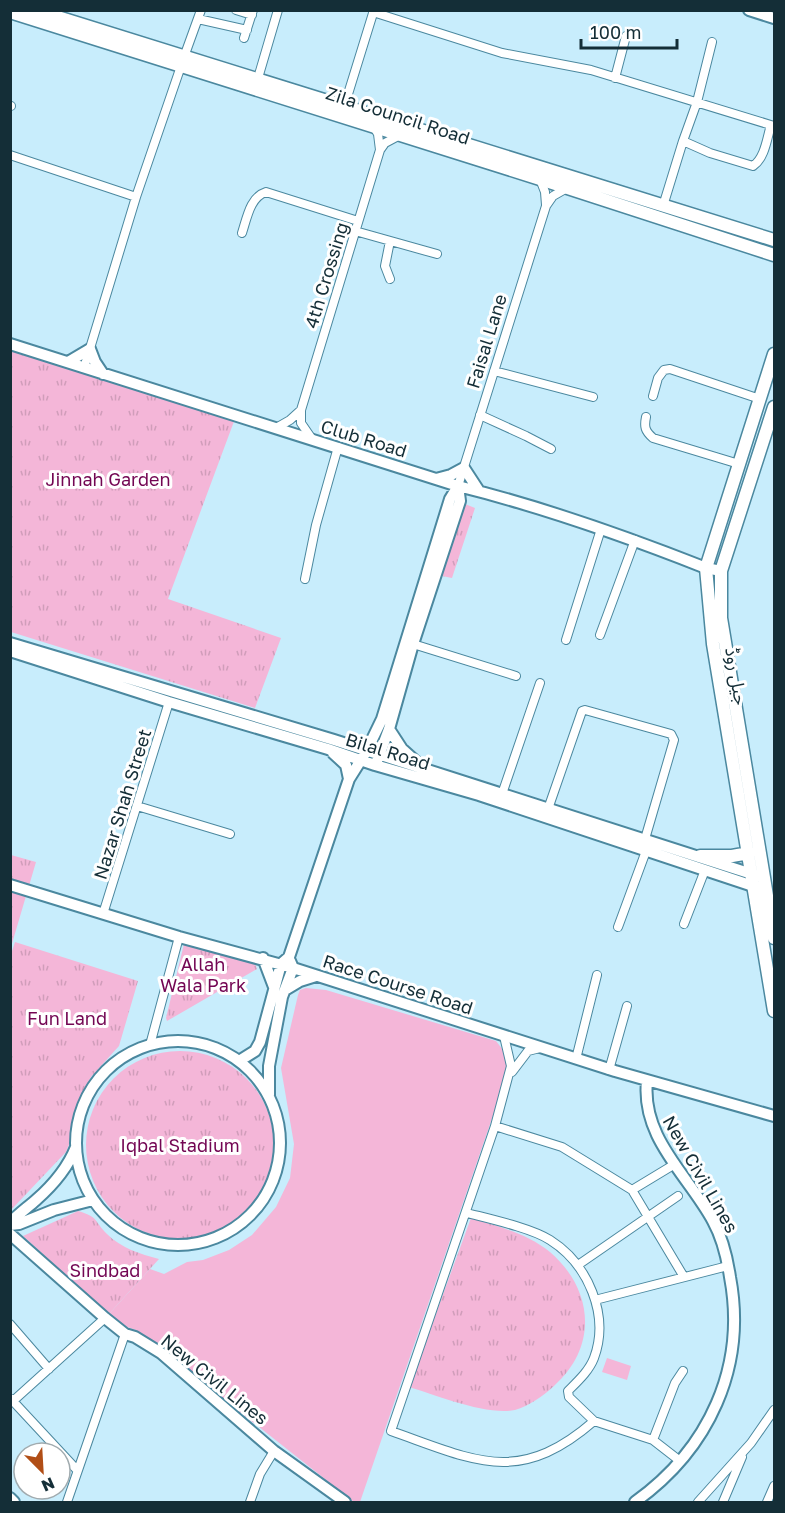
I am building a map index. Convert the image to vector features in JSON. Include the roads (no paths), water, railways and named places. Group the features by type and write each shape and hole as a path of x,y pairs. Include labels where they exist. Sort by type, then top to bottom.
{"main road":[{"name":"Zila Council Road","path":"35,10 142,49"},
{"path":"749,10 774,18"},
{"name":"Zila Council Road","path":"10,12 183,61 374,127 774,255"},
{"name":"Zila Council Road","path":"183,61 258,78 265,83 774,240"},
{"name":"Club Road","path":"10,344 600,529 706,568 721,571"},
{"path":"68,362 90,349 95,362 104,374"},
{"name":"جیل روڈ","path":"774,354 706,568 713,644 749,853 774,938"},
{"name":"جیل روڈ","path":"774,407 721,571 721,618 759,882 774,1011"},
{"path":"436,479 464,468 479,491"},
{"name":"Faisal Lane","path":"377,760 389,729 413,644 460,501 458,486"},
{"name":"Faisal Lane","path":"279,989 349,779 382,719 450,499 458,486"},
{"name":"Bilal Road","path":"10,643 377,760 705,870 759,882"},
{"name":"Bilal Road","path":"10,651 169,702 331,745"},
{"path":"389,729 402,749 427,770"},
{"path":"349,779 346,765 331,745 372,740"},
{"name":"Bilal Road","path":"377,760 427,770 700,856 759,882"},
{"path":"700,856 732,856 749,853"},
{"name":"Race Course Road","path":"10,885 179,937 288,963 316,975 609,1070 774,1116"},
{"path":"263,958 279,989 268,1066 269,1097"},
{"path":"239,1061 255,1051 279,989 316,975"},
{"path":"174,1041 216,1048 239,1061 260,1082 269,1097 279,1126 279,1157 276,1172 263,1199 242,1222 216,1237 193,1243 170,1244 140,1237 114,1222 93,1200 81,1174 76,1146 86,1099 100,1078 127,1055 150,1046 174,1041"},
{"name":"New Civil Lines","path":"635,1503 680,1461 702,1432 717,1405 726,1382 734,1337 734,1311 722,1240 712,1220 655,1132 646,1106 647,1081"},
{"path":"10,1224 60,1174 71,1160 76,1146"},
{"path":"10,1224 19,1224 54,1210 93,1200"},
{"name":"New Civil Lines","path":"10,1234 105,1318 125,1334 135,1337 161,1353 274,1451 345,1503"},
{"path":"10,1498 14,1503"}],"street":[{"path":"236,10 253,13 244,38"},
{"path":"258,78 278,10"},
{"path":"344,107 373,11 502,53 591,70 772,126 762,156 753,166 710,153 683,141"},
{"path":"84,368 136,197 199,15 247,30"},
{"path":"615,78 626,36"},
{"path":"663,206 697,102 712,42"},
{"path":"374,127 380,142 380,150"},
{"path":"380,150 392,138 400,135"},
{"name":"4th Crossing","path":"301,410 380,150"},
{"path":"10,155 136,197"},
{"path":"540,179 545,192 546,206"},
{"path":"546,206 554,196 569,188"},
{"path":"242,232 253,202 258,195 267,192 358,221"},
{"name":"Faisal Lane","path":"458,486 546,206"},
{"path":"355,231 437,254"},
{"path":"390,241 385,267 390,279"},
{"path":"653,396 658,378 664,370 670,369 760,399"},
{"path":"494,371 592,397"},
{"path":"276,428 301,410"},
{"path":"301,410 303,429 312,439"},
{"path":"480,415 552,450"},
{"path":"646,417 644,428 653,438 739,464"},
{"path":"305,579 316,525 338,447"},
{"path":"566,640 600,529"},
{"path":"600,635 634,540"},
{"path":"413,644 516,676"},
{"path":"501,794 540,683"},
{"name":"Nazar Shah Street","path":"103,914 169,702"},
{"path":"549,809 582,711 671,734 674,740 645,839"},
{"path":"137,806 230,834"},
{"path":"618,927 646,851"},
{"path":"684,924 705,870"},
{"path":"150,1046 179,937"},
{"path":"576,1059 597,975"},
{"path":"609,1070 627,1006"},
{"path":"504,1035 511,1066 495,1126 391,1431 459,1454 486,1461 507,1463 530,1459 548,1452 594,1421"},
{"path":"508,1078 528,1051 540,1048"},
{"path":"495,1126 561,1147 632,1190 684,1277"},
{"path":"632,1190 675,1164"},
{"path":"578,1264 678,1196"},
{"path":"467,1213 549,1240 578,1264 595,1300 599,1339 593,1359 581,1378 568,1391 569,1397 594,1421 653,1440 680,1461"},
{"path":"595,1300 728,1266"},
{"path":"77,1470 12,1399 105,1318"},
{"path":"10,1324 49,1369"},
{"path":"67,1503 125,1334"},
{"path":"653,1440 675,1383 683,1371"},
{"path":"698,1503 744,1451 774,1410"},
{"path":"250,1503 260,1474 274,1451"},
{"path":"723,1503 744,1451"},
{"path":"767,1503 774,1486"}],"park label":[{"name":"Jinnah Garden","path":"108,479"},
{"name":"Allah Wala Park","path":"203,974"},
{"name":"Fun Land","path":"67,1018"},
{"name":"Iqbal Stadium","path":"180,1145"},
{"name":"Sindbad","path":"105,1270"}]}
